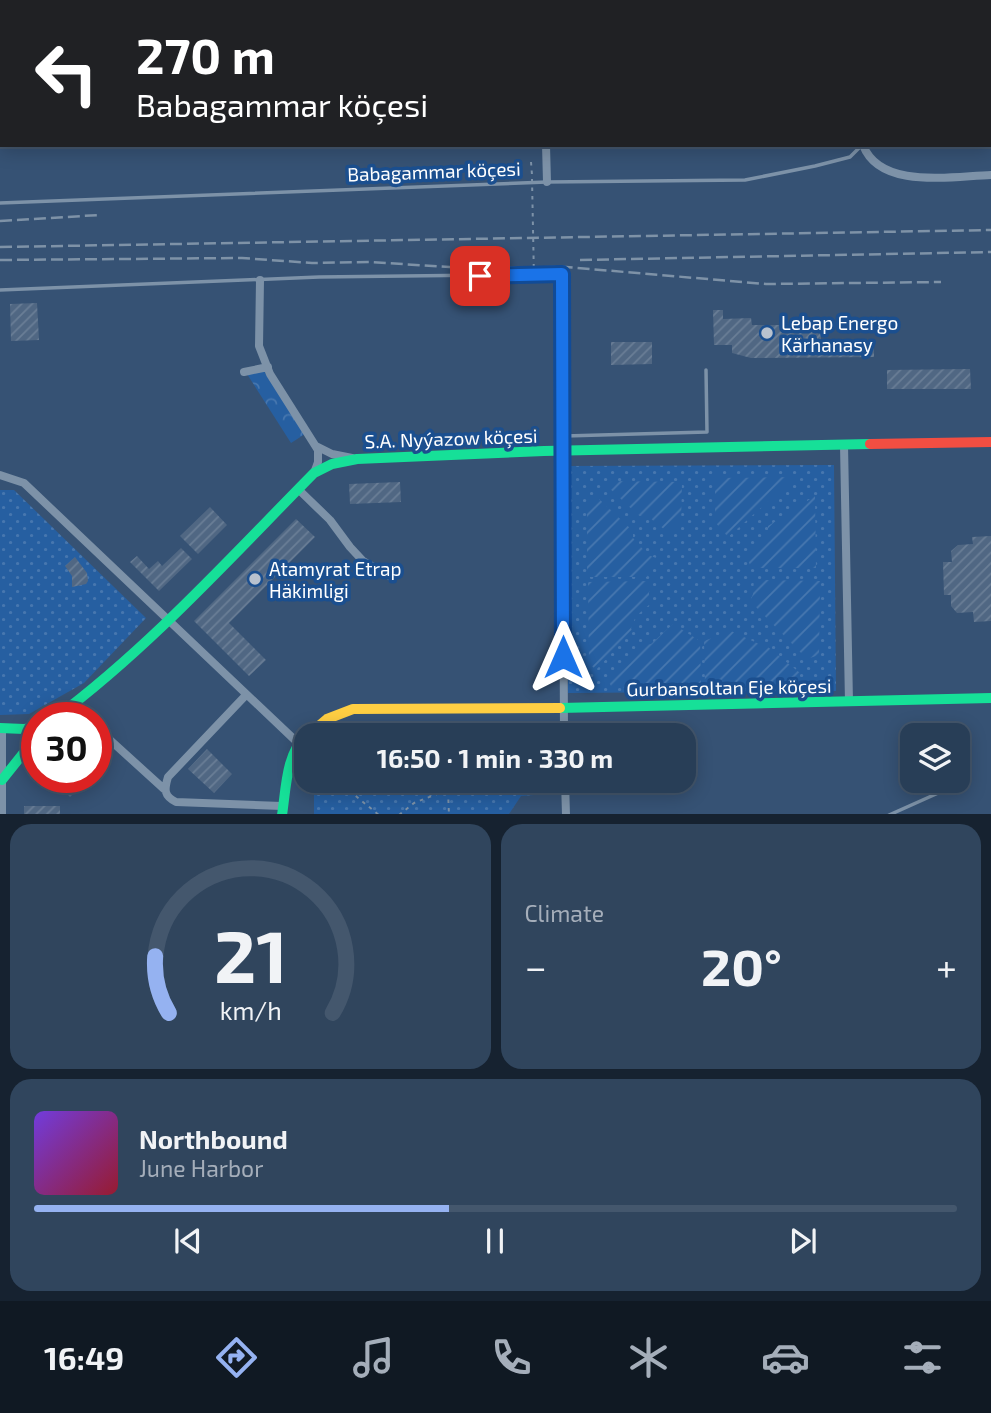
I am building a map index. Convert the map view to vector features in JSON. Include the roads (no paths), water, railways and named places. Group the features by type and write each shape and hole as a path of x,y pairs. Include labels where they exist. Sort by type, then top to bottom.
{"street":[{"path":"546,147 547,182"},
{"name":"Babagammar köçesi","path":"864,147 867,155 886,172 908,177 991,175"},
{"path":"562,274 564,723"},
{"path":"260,280 259,346 268,368 316,446 318,458 314,473"},
{"path":"244,372 268,368"},
{"name":"S.A. Nyýazow köçesi","path":"77,702 167,621 314,473 332,464 357,459 561,451 991,442"},
{"path":"844,444 849,702"},
{"path":"316,446 332,454 357,459"},
{"path":"0,475 24,484 246,695 294,731"},
{"path":"298,489 330,520 363,561 393,578"},
{"path":"164,789 168,777 246,695"},
{"name":"Gurbansoltan Eje köçesi","path":"322,723 354,709 563,708 991,698"},
{"path":"2,814 1,728 21,729"},
{"path":"112,742 164,789 168,798 176,802 282,810 289,771 294,760"},
{"path":"2,780 21,754"},
{"path":"565,793 566,814"}],"lane":[{"name":"Babagammar köçesi","path":"0,203 547,182 745,180 850,157 861,147"},
{"path":"0,290 319,277 562,274"},
{"path":"561,436 707,432 706,370"},
{"path":"889,814 937,793"}],"railway":[{"path":"0,221 99,215"},
{"path":"0,247 991,230"},
{"path":"580,260 991,252"},
{"path":"0,260 242,258 464,268 566,267 766,284 941,282"}],"place":[{"name":"Lebap Energo Kärhanasy","path":"767,333"},
{"name":"Atamyrat Etrap Häkimligi","path":"255,579"}]}
